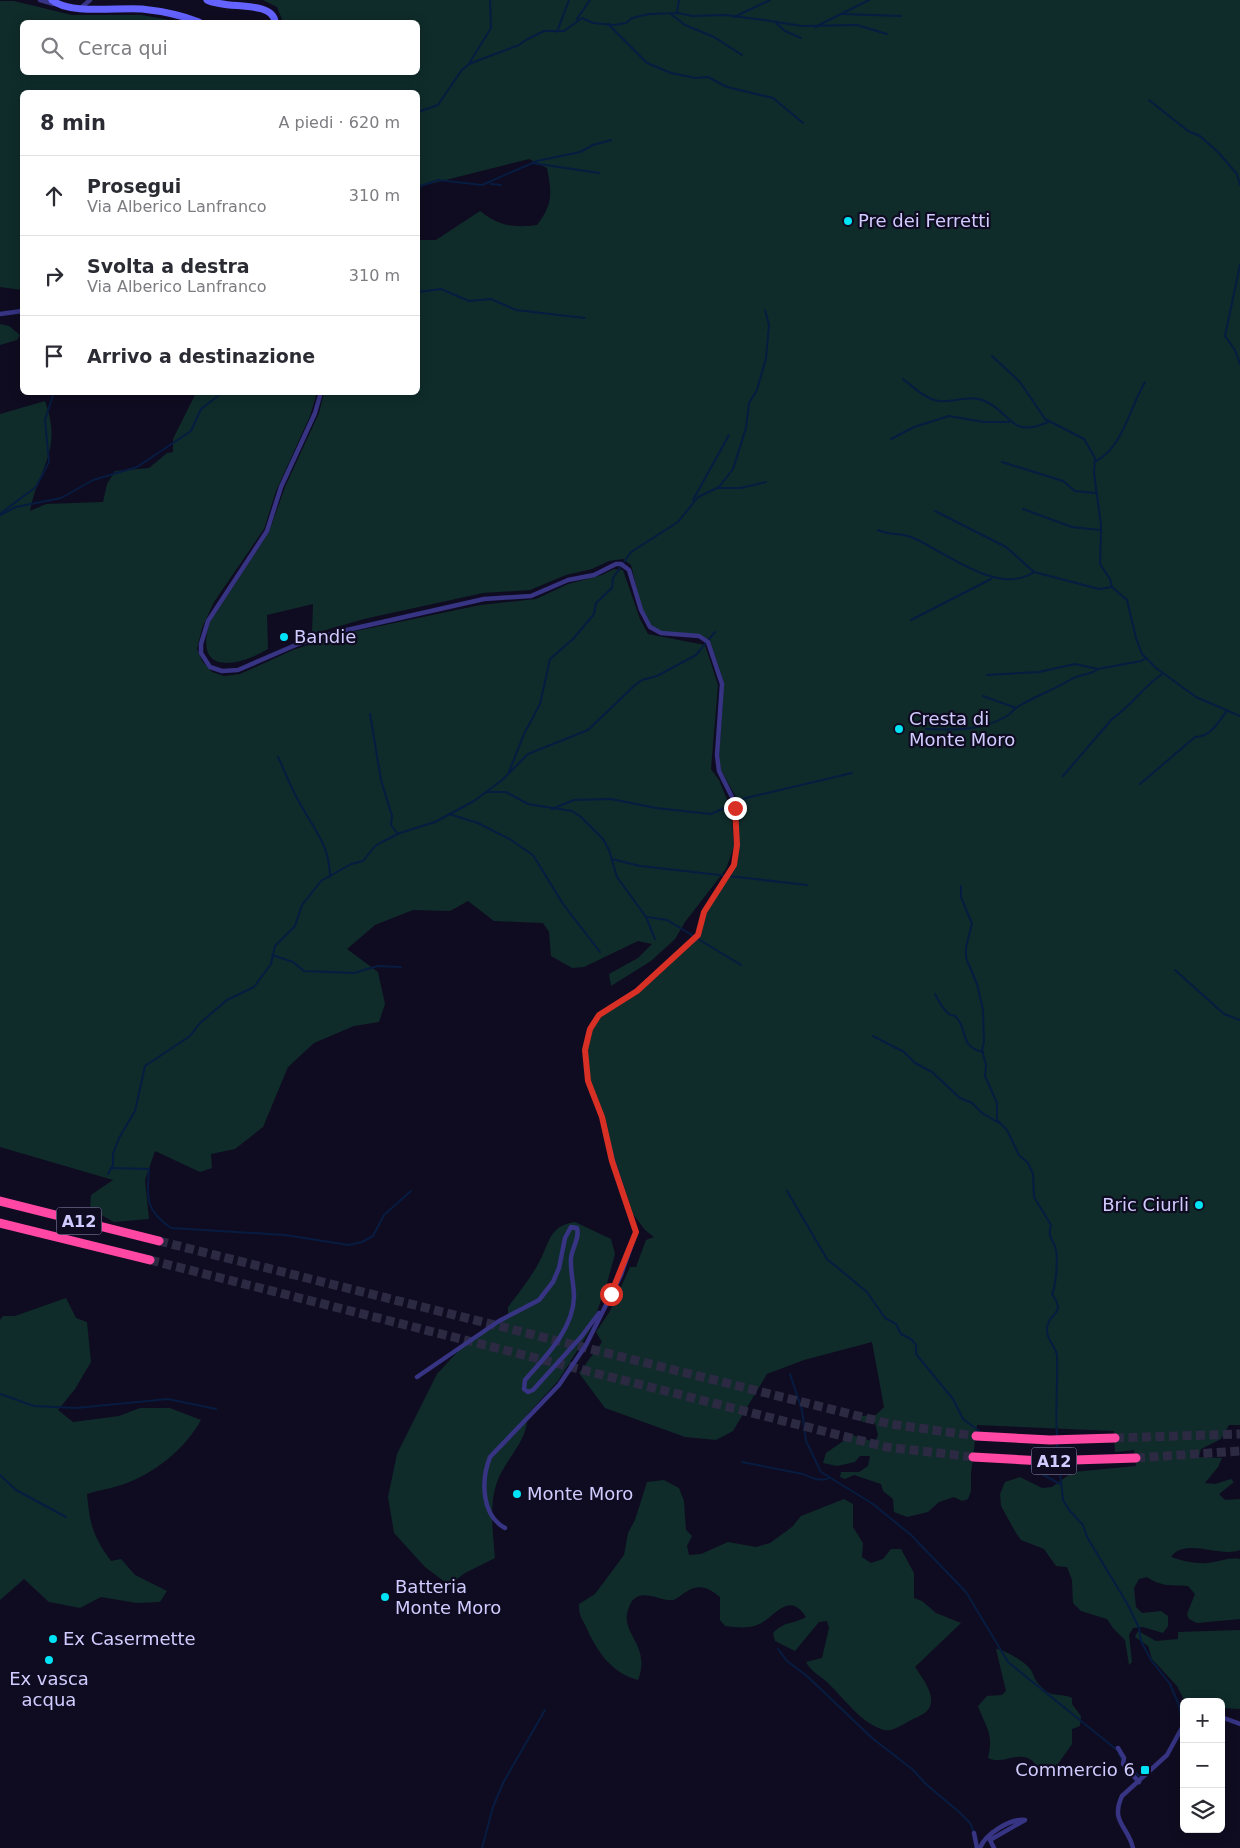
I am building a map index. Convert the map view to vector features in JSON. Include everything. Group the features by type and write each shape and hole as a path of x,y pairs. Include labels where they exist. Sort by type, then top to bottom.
{"highway":[{"name":"A12","path":"0,1201 159,1241"},
{"name":"A12","path":"0,1223 150,1260"},
{"name":"A12","path":"976,1436 1007,1438 1115,1438"},
{"name":"A12","path":"973,1457 1007,1460 1136,1458"}],"main road":[{"path":"207,0 214,3 257,3 268,7 274,15 275,20"},
{"path":"55,2 67,8 82,7 155,11 191,20"}],"street":[{"path":"40,0 55,2"},
{"path":"82,7 90,0"},
{"path":"0,314 20,311"},
{"path":"319,395 315,413 281,487 267,531 208,621 201,644 201,653 210,667 222,671 238,670 298,644 338,632 484,599 531,596 550,590 568,580 594,575 610,566 621,564 627,566 641,610 650,627 661,634 700,636 708,642 722,684 717,755 719,771 734,801 737,845 734,865 704,912 698,935 637,991 599,1015 590,1029 585,1050 588,1081 602,1117 612,1161 636,1232 621,1275 586,1345 559,1385 490,1457 485,1471 485,1496 490,1515 505,1528"},
{"path":"417,1377 499,1321 539,1300 553,1282 559,1268 568,1231 571,1227 577,1228 578,1234 571,1258 573,1303 556,1343 540,1365 525,1380 524,1389 528,1392 533,1390 581,1337 606,1304"},
{"path":"1225,1719 1240,1724"},
{"path":"1133,1848 1129,1837 1120,1824 1117,1811 1122,1796 1167,1755 1180,1731"},
{"path":"1118,1748 1124,1758 1123,1764 1138,1782"},
{"path":"978,1848 984,1840 1009,1824 1025,1820 990,1840 994,1848"},
{"path":"974,1833 978,1848"}],"green space":[{"path":"263,0 1240,0 1240,1425 1229,1425 1221,1439 1201,1449 1199,1457 1222,1458 1218,1467 1205,1483 1215,1484 1231,1479 1234,1482 1219,1494 1225,1500 1240,1499 1240,1550 1223,1552 1194,1548 1177,1551 1171,1557 1202,1563 1240,1559 1240,1619 1197,1623 1189,1619 1187,1614 1195,1594 1188,1586 1162,1584 1147,1577 1139,1579 1134,1588 1136,1607 1142,1613 1161,1611 1168,1616 1168,1626 1163,1633 1143,1627 1133,1628 1129,1635 1132,1662 1129,1665 1125,1640 1107,1619 1081,1611 1073,1603 1072,1580 1067,1567 1056,1566 1044,1549 1021,1540 1016,1533 1001,1506 1000,1494 1005,1482 1020,1477 1042,1488 1052,1487 1073,1472 1136,1466 1134,1450 1115,1452 1114,1431 977,1425 971,1473 971,1491 968,1499 962,1501 954,1497 939,1502 928,1512 907,1517 894,1512 893,1499 883,1491 881,1484 854,1475 845,1479 840,1477 841,1472 859,1472 868,1466 870,1456 860,1456 855,1462 837,1466 823,1463 826,1453 852,1435 875,1442 878,1435 875,1423 862,1422 860,1416 876,1415 884,1407 872,1342 804,1360 767,1374 733,1431 716,1440 685,1437 605,1408 579,1373 602,1342 596,1332 610,1311 630,1267 636,1267 646,1240 654,1237 645,1230 633,1214 589,1081 587,1050 592,1029 600,1016 638,992 699,936 706,912 736,865 739,845 738,801 721,770 719,755 724,684 710,641 700,635 662,632 651,626 642,610 631,565 623,559 609,561 592,569 566,575 530,590 483,593 364,619 312,634 313,604 267,615 268,649 231,663 212,659 207,651 206,639 210,622 269,532 285,487 319,413 324,395 420,395 420,240 436,240 480,211 494,220 507,225 537,225 549,205 550,185 547,168 529,159 420,186 420,90 20,90 20,290 0,287 0,1 14,1 72,15 142,15 169,20 20,20 20,75 420,75 420,20 282,20 277,7"},
{"path":"0,324 9,326 20,335 17,340 0,345"},
{"path":"195,395 316,395 310,416 276,491 264,529 214,602 202,628 197,649 202,661 212,672 224,676 240,674 293,650 337,635 480,605 536,599 568,584 602,575 614,569 623,570 640,619 648,634 705,645 718,685 711,769 719,780 731,809 734,846 726,869 685,922 675,939 651,961 611,986 609,974 638,958 652,944 638,941 584,967 572,968 551,956 549,932 543,923 494,921 468,901 450,911 413,910 375,925 347,949 378,972 385,1004 379,1022 354,1026 314,1043 288,1067 263,1127 235,1149 211,1154 212,1168 200,1172 155,1151 145,1180 149,1219 114,1222 90,1209 91,1195 113,1180 0,1147 0,414 45,401 52,433 51,446 30,511 46,504 103,502 107,484 115,471 149,468 167,453 173,452 173,439"},
{"path":"575,1222 611,1239 615,1254 606,1287 590,1330 558,1381 527,1415 527,1424 522,1439 499,1477 492,1506 495,1558 465,1573 449,1585 425,1567 394,1533 388,1497 397,1454 437,1374 462,1347 508,1315 508,1307 534,1271 554,1232 566,1224"},
{"path":"66,1298 76,1318 87,1322 91,1362 75,1389 58,1410 73,1422 119,1416 140,1408 170,1408 201,1420 177,1451 156,1468 133,1481 87,1494 93,1529 111,1561 121,1559 135,1575 167,1591 160,1602 137,1603 101,1597 80,1608 49,1602 24,1579 0,1600 0,1320 3,1316 15,1316"},
{"path":"664,1480 679,1488 684,1501 686,1530 692,1536 687,1546 689,1555 701,1554 728,1542 756,1547 770,1543 792,1527 801,1516 844,1499 853,1504 853,1527 863,1543 862,1557 871,1563 883,1559 891,1549 901,1549 914,1573 914,1598 922,1601 936,1613 961,1623 915,1667 931,1695 930,1707 926,1712 891,1730 884,1730 873,1725 859,1715 806,1662 822,1658 829,1628 827,1621 819,1622 795,1651 775,1641 773,1633 785,1624 806,1617 799,1609 793,1606 781,1608 763,1622 753,1626 725,1626 720,1620 720,1597 712,1591 700,1587 691,1589 673,1600 643,1595 633,1600 627,1616 628,1625 641,1657 638,1680 613,1667 601,1654 591,1638 580,1615 579,1604 595,1594 624,1555 628,1533 635,1520 647,1482"},
{"path":"1240,1630 1240,1709 1225,1708 1225,1698 1183,1698 1177,1686 1152,1659 1148,1646 1135,1637 1138,1631 1156,1641 1178,1639 1178,1632"},
{"path":"996,1649 1010,1654 1026,1665 1037,1682 1049,1693 1072,1698 1072,1704 1081,1716 1080,1726 1072,1729 1072,1744 1053,1771 1043,1771 1032,1760 1023,1757 1002,1760 988,1758 990,1736 978,1706 987,1696 1002,1695 1006,1691"}],"waterway":[{"path":"470,62 491,28 490,0"},
{"path":"557,32 569,0"},
{"path":"577,19 590,0"},
{"path":"677,12 679,0"},
{"path":"734,17 770,0"},
{"path":"815,27 869,0"},
{"path":"420,111 438,105 461,71 469,64 519,45 544,31 564,31 582,18 593,23 614,25 626,23 632,18 649,14 725,15 802,26 857,25 887,34"},
{"path":"671,14 685,25 714,37 742,55"},
{"path":"843,14 901,16"},
{"path":"776,23 785,31 801,38"},
{"path":"608,24 647,63 671,73 695,78 708,77 727,87 773,98 803,123"},
{"path":"1149,100 1188,131 1200,136 1218,152 1237,174 1240,185"},
{"path":"420,186 438,180 482,185 537,161 580,152 593,145 611,140"},
{"path":"532,163 599,173"},
{"path":"491,184 501,185"},
{"path":"1240,265 1225,336 1235,350 1240,364"},
{"path":"420,292 441,289 469,301 491,299 516,310 585,318"},
{"path":"509,772 524,734 540,704 550,659 573,639 594,614 596,603 612,588 613,578 631,552 678,522 698,497 719,487 733,469 746,428 749,403 757,390 766,358 769,325 765,310"},
{"path":"992,356 1020,382 1045,419 1084,439 1095,458 1094,473 1101,525 1100,564 1110,579 1112,587 1127,600 1142,654 1156,668 1196,697 1240,716"},
{"path":"903,379 920,393 934,400 945,401 971,398 982,400 999,410 1018,426 1025,428 1035,427 1048,422"},
{"path":"1096,461 1113,446 1125,426 1145,382"},
{"path":"1,513 36,487 49,462 45,420 53,395"},
{"path":"0,515 16,507 61,498 93,480 137,467 191,431 201,409 219,395"},
{"path":"891,439 914,427 949,416 984,422 1009,422"},
{"path":"693,500 729,435"},
{"path":"1002,462 1063,481 1075,491 1096,493"},
{"path":"719,488 741,488 766,482"},
{"path":"1023,509 1072,527 1100,530"},
{"path":"935,511 1006,547 1034,572 1099,589 1112,587"},
{"path":"878,530 911,537 955,561 988,576 1004,579 1020,578 1034,572"},
{"path":"911,620 991,579"},
{"path":"108,1174 113,1165 113,1154 119,1138 135,1111 145,1066 190,1036 200,1023 227,1000 254,987 271,964 275,946 295,926 302,905 321,881 351,864 363,861 375,846 382,842 400,833 435,822 474,801 502,780 528,754 588,730 634,686 642,680 657,676 696,655 715,632"},
{"path":"987,675 1039,672 1075,664 1098,669 1141,661 1146,658"},
{"path":"926,729 978,727 997,721 1032,699 1073,678 1098,669"},
{"path":"1063,776 1112,719 1162,674"},
{"path":"983,696 1016,708"},
{"path":"1140,784 1195,737 1210,732 1227,711"},
{"path":"370,714 381,780 392,816 391,825 398,834"},
{"path":"278,757 295,795 324,845 330,877"},
{"path":"552,809 574,800 611,799 656,808 711,814 746,798 852,773"},
{"path":"486,792 506,792 528,804 572,811 581,817 603,839 609,850 617,877 646,917 655,939"},
{"path":"449,814 478,823 511,840 533,855 563,904 600,952"},
{"path":"612,859 640,866 807,885"},
{"path":"961,886 961,897 972,924 966,947 966,958 977,984 983,1010 984,1042 982,1050 986,1065 985,1076 997,1103 997,1120 1007,1130 1019,1155 1028,1163 1033,1174 1034,1197 1051,1225 1050,1236 1056,1250 1055,1285 1052,1294 1058,1306 1050,1320 1047,1331 1057,1355 1057,1436"},
{"path":"647,917 667,920 741,965"},
{"path":"272,955 293,962 304,971 354,973 378,966 401,967"},
{"path":"1175,970 1224,1014 1240,1020"},
{"path":"935,994 945,1010 955,1016 960,1022 970,1046 983,1052"},
{"path":"873,1036 904,1052 915,1063 932,1072 960,1098 972,1103 982,1113 999,1123"},
{"path":"111,1168 149,1169 148,1196 152,1209 171,1228 285,1235 349,1245 362,1242 373,1236 384,1215 411,1191"},
{"path":"787,1191 827,1259 867,1292 885,1318 896,1324 901,1334 911,1339 916,1345 916,1354 953,1399 963,1419 979,1431"},
{"path":"790,1374 802,1410 806,1441 821,1472 873,1504 911,1535 966,1592 1008,1662 1117,1750"},
{"path":"0,1394 34,1406 76,1408 168,1399 216,1409"},
{"path":"1057,1443 1058,1458"},
{"path":"742,1462 803,1474 816,1479 823,1480 829,1478"},
{"path":"1059,1463 1063,1500 1069,1510 1083,1525 1087,1537 1128,1605 1139,1628 1141,1641 1151,1660 1170,1684 1180,1712"},
{"path":"1031,1468 1060,1484"},
{"path":"0,1475 16,1490 66,1517"},
{"path":"778,1649 787,1661 807,1676 872,1738 912,1769 927,1785 958,1811 970,1823 974,1832"},
{"path":"482,1848 493,1807 503,1783 545,1710"},
{"path":"1119,1754 1123,1761 1139,1776"}],"tunnel":[{"path":"159,1241 890,1424 976,1436"},
{"path":"150,1260 886,1447 973,1457"},
{"path":"1115,1438 1240,1434"},
{"path":"1136,1458 1240,1451"}],"place":[{"name":"Pre dei Ferretti","path":"848,221"},
{"name":"Bandie","path":"284,637"},
{"name":"Cresta di Monte Moro","path":"899,729"},
{"name":"Bric Ciurli","path":"1199,1205"},
{"name":"Monte Moro","path":"517,1494"},
{"name":"Batteria Monte Moro","path":"385,1597"},
{"name":"Ex Casermette","path":"53,1639"},
{"name":"Ex vasca acqua","path":"49,1660"},
{"name":"Commercio 6","path":"1145,1770"}],"route":[{"path":"611,1294 621,1275 636,1232 632,1214 612,1161 602,1117 588,1081 585,1050 590,1029 599,1015 637,991 698,935 704,912 734,865 737,845 735,808"}]}
